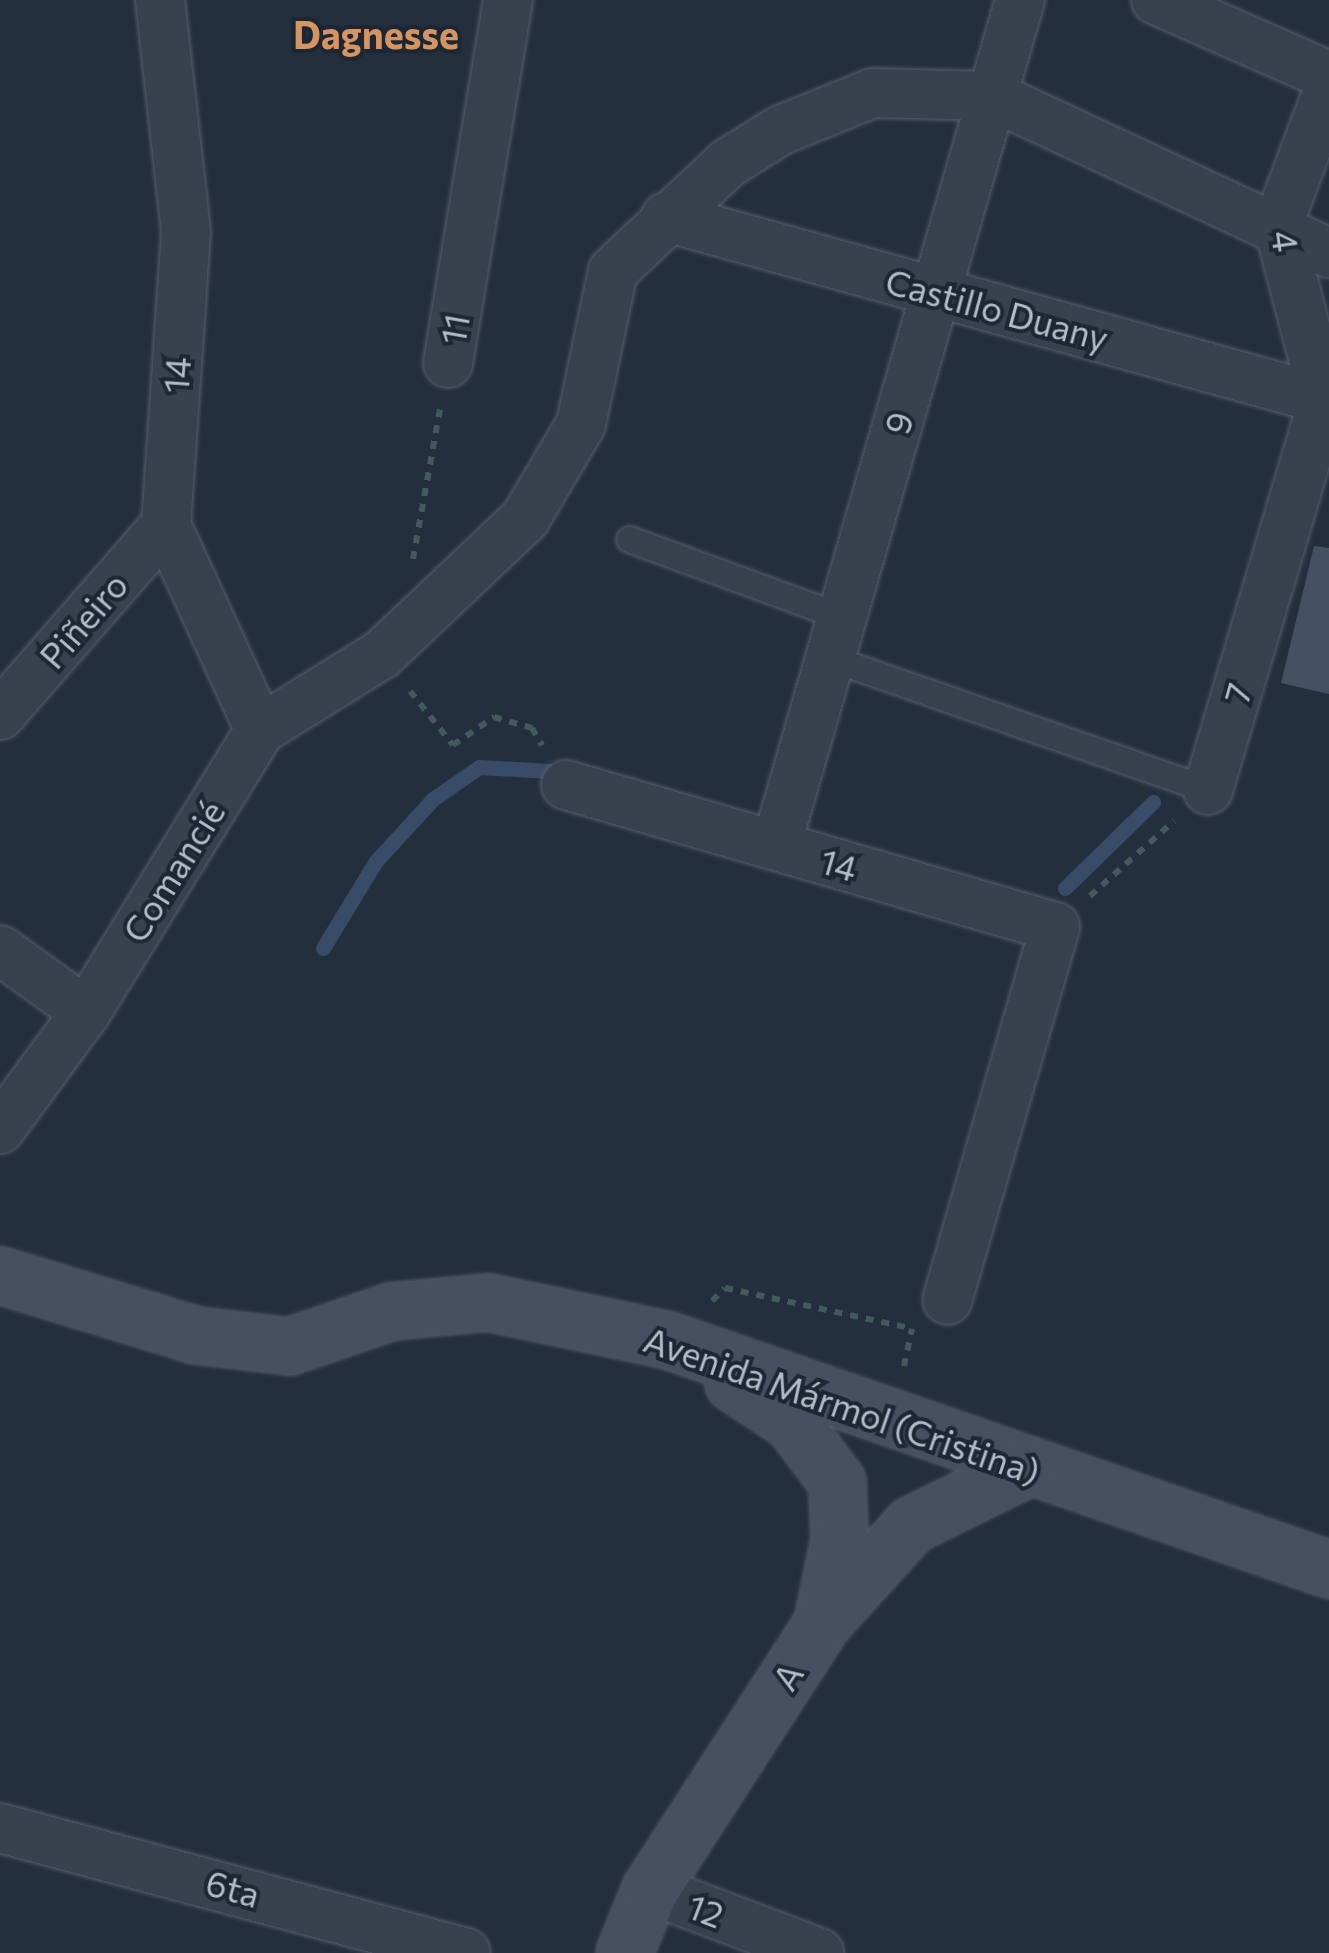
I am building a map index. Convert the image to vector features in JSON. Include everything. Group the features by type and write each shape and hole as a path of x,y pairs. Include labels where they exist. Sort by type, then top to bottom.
{"main road":[{"name":"Avenida Mármol (Cristina)","path":"0,1275 196,1335 289,1346 390,1311 488,1302 668,1340 1024,1469 1329,1569"},
{"path":"668,1340 792,1422 837,1482 838,1540 822,1622"},
{"name":"A","path":"624,1953 650,1889 822,1622 911,1524 1024,1469"}],"street":[{"name":"14","path":"160,0 186,232 166,525 260,730"},
{"name":"11","path":"448,364 508,0"},
{"name":"9","path":"776,846 1020,0"},
{"path":"1156,0 1329,76"},
{"name":"4","path":"1326,400 1278,224 1329,88"},
{"path":"260,730 382,654 525,519 581,424 613,271 666,217 781,130 873,93 992,96 1278,224 1329,253"},
{"name":"Castillo Duany","path":"666,217 1326,400"},
{"name":"7","path":"1208,790 1326,400"},
{"name":"Piñeiro","path":"0,715 166,525"},
{"name":"Comancié","path":"0,1129 86,1012 260,730"},
{"name":"14","path":"566,785 1055,927"},
{"path":"947,1300 1055,927"},
{"path":"0,950 86,1012"},
{"name":"6ta","path":"0,1828 465,1953"},
{"name":"12","path":"650,1889 819,1953"}],"lane":[{"path":"629,540 836,638 1208,790"}],"path":[{"name":"11","path":"408,576 448,364"},
{"path":"382,654 453,745 494,717 532,728"},
{"path":"1055,927 1208,790"},
{"path":"725,1288 913,1328 947,1300"}],"building":[{"path":"1314,546 1329,548 1329,694 1281,683"}],"waterway":[{"path":"323,948 376,861 433,799 479,767 568,772"},
{"path":"1065,888 1153,802"}],"district":[{"name":"Dagnesse","path":"376,34"}]}
